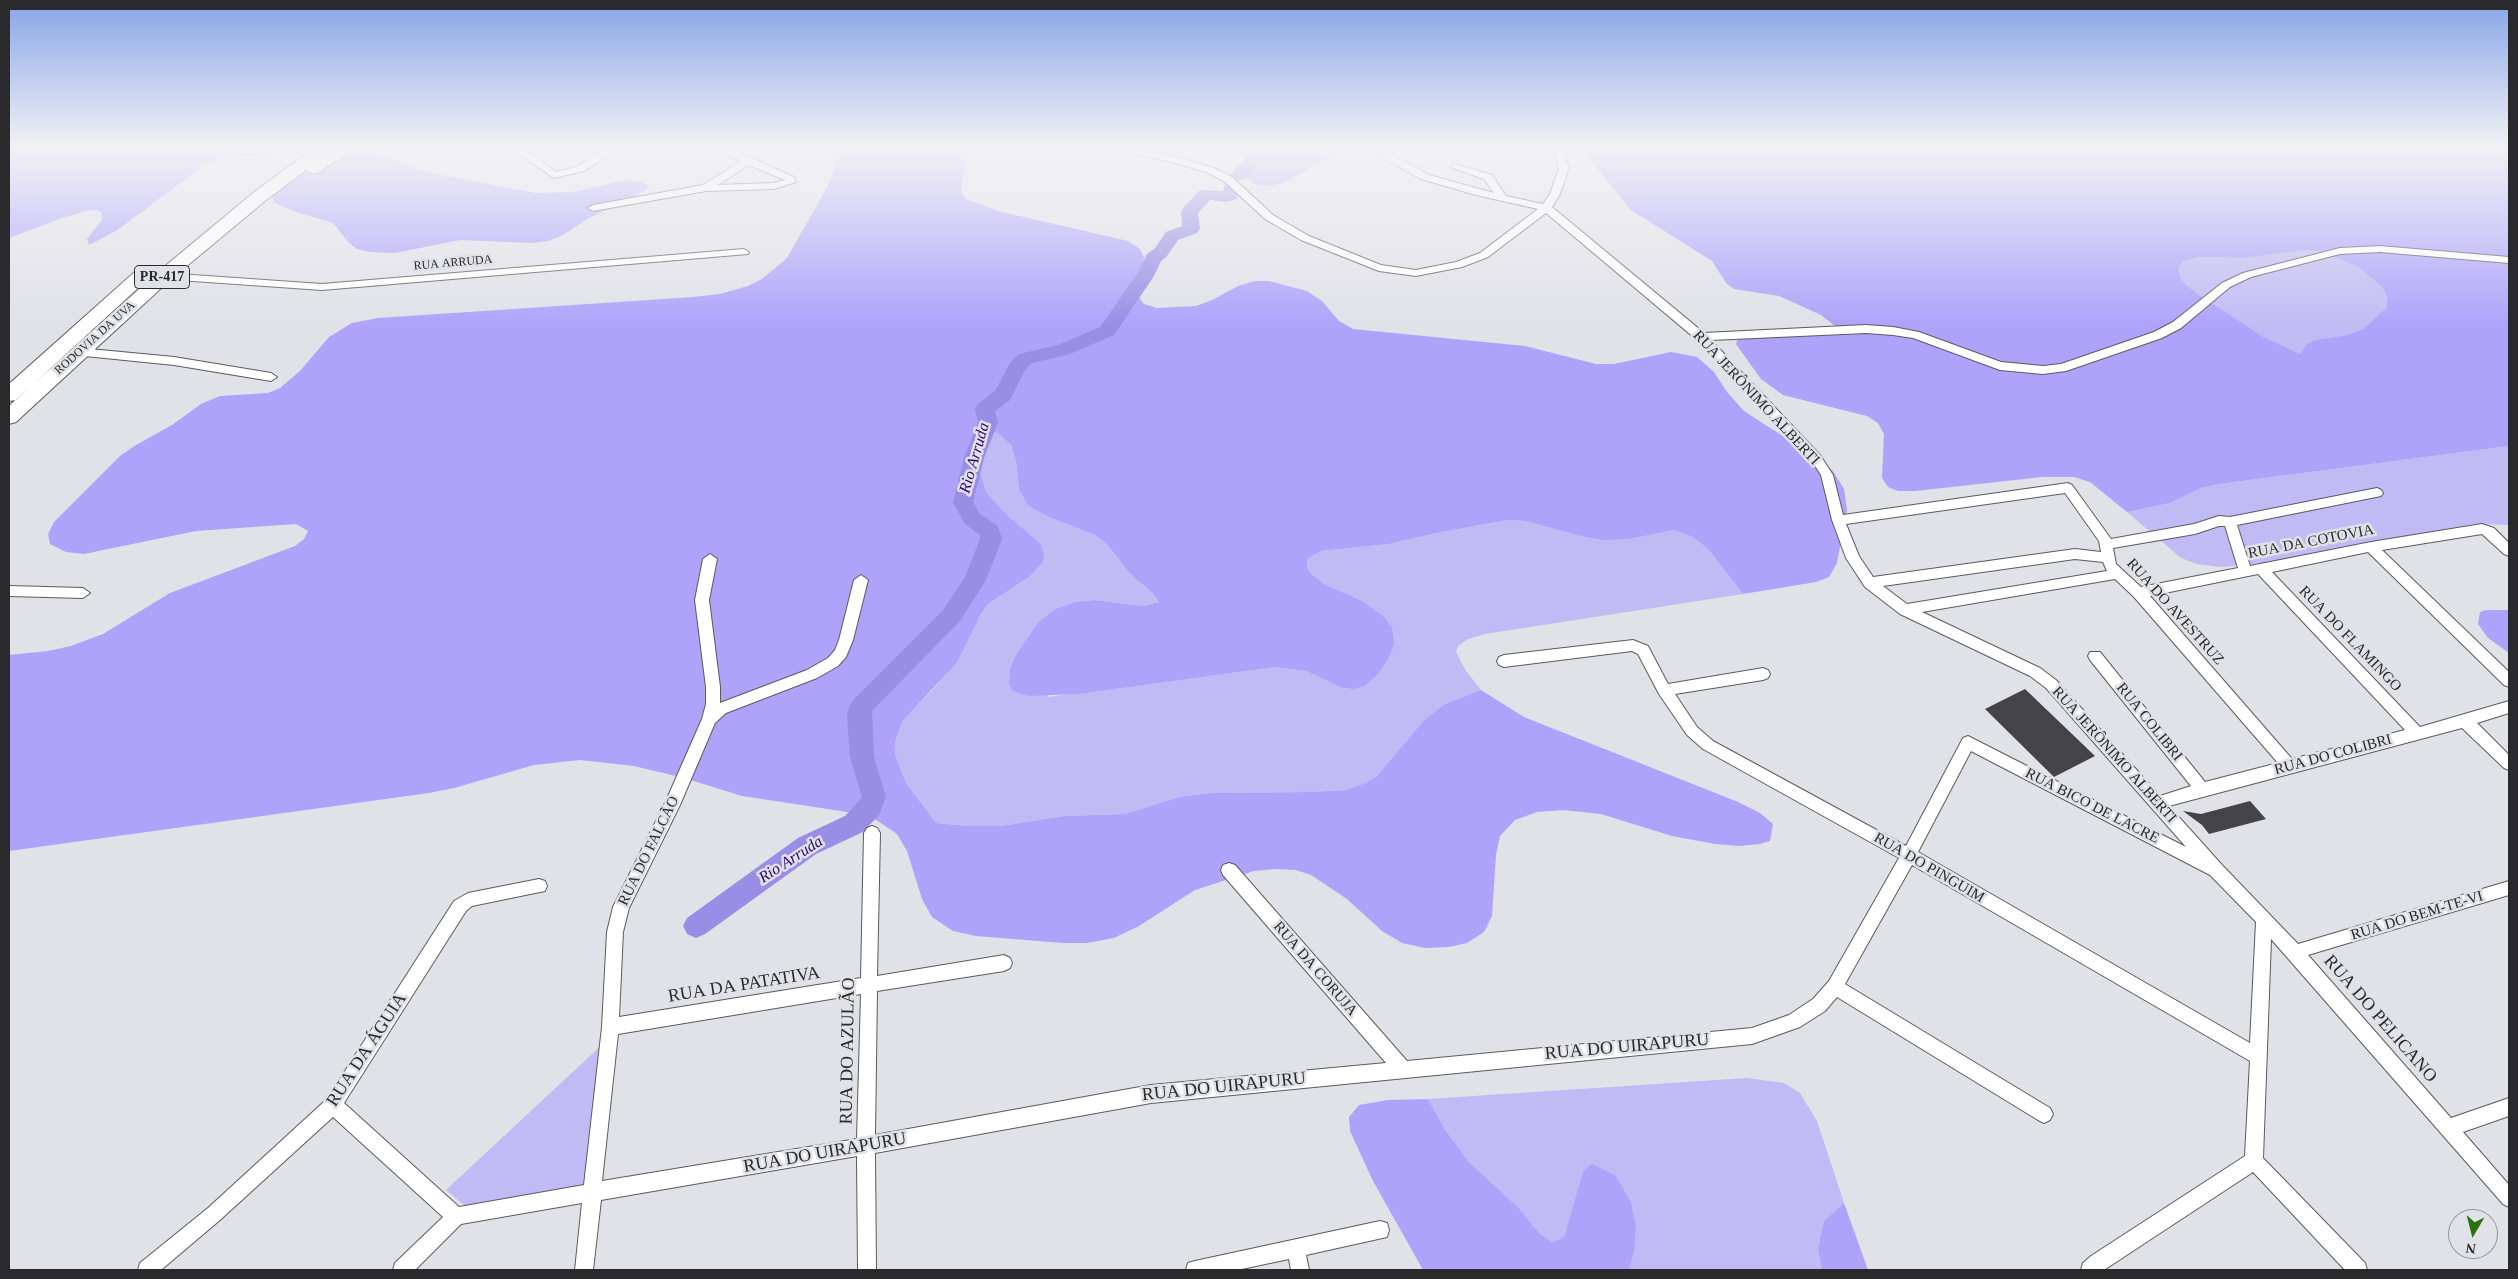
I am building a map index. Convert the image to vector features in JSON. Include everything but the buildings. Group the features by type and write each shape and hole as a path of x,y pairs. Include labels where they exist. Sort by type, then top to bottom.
{"main road":[{"name":"RODOVIA DA UVA","path":"9,394 144,273 224,208"},
{"name":"RODOVIA DA UVA","path":"9,417 164,276 247,208"},
{"path":"9,376 77,332"}],"street":[{"path":"1260,208 1269,217 1287,229 1321,246 1393,271 1416,273 1436,271 1484,255 1546,208"},
{"name":"RUA JERÔNIMO ALBERTI","path":"1546,208 1701,337 1816,458 1826,476 1838,520 1853,558 1870,583 1905,610 2035,672 2051,684 2216,870"},
{"path":"1701,337 1866,329 1893,331 1915,335 2000,366 2043,370 2062,368 2158,334 2177,325 2226,285 2247,276 2340,251 2380,249 2509,260"},
{"name":"RUA ARRUDA","path":"164,276 322,287 744,252"},
{"path":"79,352 174,361 271,377"},
{"path":"1838,520 2068,488 2107,544 2195,528 2219,521 2230,522 2377,493"},
{"path":"2230,522 2245,572"},
{"name":"RUA DA COTOVIA","path":"2139,593 2370,547 2482,529 2489,531 2509,551"},
{"name":"RUA DO AVESTRUZ","path":"2107,544 2108,558 2118,574 2139,593 2289,766"},
{"path":"2370,547 2509,681"},
{"path":"1870,583 2075,554 2108,558"},
{"name":"RUA DO FALCÃO","path":"584,1270 610,1027 615,932 622,907 672,805 713,704 714,687 702,600 710,559"},
{"name":"RUA DO FLAMINGO","path":"2260,568 2417,733"},
{"path":"1905,610 2118,574"},
{"path":"708,719 721,709 812,674 833,662 841,653 846,640 860,580"},
{"path":"9,591 83,593"},
{"name":"RUA DO PINGUIM","path":"1504,661 1633,645 1643,650 1649,658 1664,690 1692,731 1708,745 1909,855 2259,1057"},
{"name":"RUA COLIBRI","path":"2095,656 2202,789"},
{"path":"1664,690 1763,674"},
{"name":"RUA DO COLIBRI","path":"2157,803 2202,789 2465,721 2509,707"},
{"path":"2465,721 2509,764"},
{"name":"RUA DO UIRAPURU","path":"456,1217 866,1146 1151,1094 1402,1068 1752,1036 1794,1021 1819,1005 1835,986 1909,855 1968,742"},
{"name":"RUA BICO DE LACRE","path":"1968,742 2216,870"},
{"name":"RUA DO AZULÃO","path":"866,1270 866,1146 872,833"},
{"name":"RUA DA CORUJA","path":"1229,870 1402,1068"},
{"name":"RUA DO PELICANO","path":"2216,870 2295,952 2509,1198"},
{"name":"RUA DA ÁGUIA","path":"147,1270 257,1176 333,1105 460,906 468,900 539,886"},
{"name":"RUA DO BEM-TE-VI","path":"2295,952 2509,888"},
{"path":"2264,921 2254,1161 2358,1270"},
{"name":"RUA DA PATATIVA","path":"610,1027 1004,963"},
{"path":"1835,986 2044,1114"},
{"path":"333,1105 456,1217 402,1270"},
{"path":"2448,1128 2509,1107"},
{"path":"2090,1270 2254,1161"},
{"path":"1195,1270 1380,1230"},
{"path":"1296,1249 1300,1270"}],"shaded area":[{"path":"9,208 147,208 116,231 89,245 87,239 101,221 102,213 97,210 86,211 59,219 9,238"},
{"path":"286,208 611,208 589,218 563,235 548,241 532,243 460,240 395,253 370,252 357,249 349,243 333,223"},
{"path":"815,208 989,208 1128,241 1140,249 1144,257 1139,297 1144,304 1157,308 1196,306 1238,286 1255,281 1269,281 1307,291 1322,301 1339,321 1353,329 1525,346 1596,364 1614,364 1671,352 1697,357 1714,372 1727,392 1744,411 1820,460 1833,471 1844,489 1847,510 1837,563 1829,577 1816,582 1743,594 1709,550 1693,537 1673,530 1628,539 1604,540 1526,521 1507,520 1389,544 1321,551 1307,559 1308,571 1324,584 1360,600 1383,616 1392,628 1394,644 1388,659 1379,673 1364,686 1353,689 1340,687 1306,671 1275,667 1077,694 1028,696 1013,691 1009,684 1010,669 1017,653 1038,623 1055,609 1075,602 1094,600 1143,606 1159,602 1153,593 1131,575 1107,544 1095,535 1051,518 1029,506 1019,490 1016,461 1011,445 998,433 988,431 980,435 976,446 980,472 986,492 1006,514 1040,543 1044,554 1043,562 1029,577 988,604 957,662 902,722 895,742 895,755 906,783 936,823 968,826 1001,826 1064,816 1125,814 1179,797 1211,793 1345,790 1376,777 1425,719 1445,704 1481,690 1524,717 1738,802 1760,813 1773,824 1770,841 1739,846 1715,844 1672,836 1601,814 1563,810 1537,812 1515,820 1500,836 1496,855 1492,916 1484,932 1467,943 1449,947 1425,948 1402,943 1382,931 1347,899 1311,875 1296,870 1276,869 1254,871 1195,890 1139,926 1114,938 1087,943 1063,943 976,936 953,931 932,917 922,899 907,851 897,834 875,819 854,813 742,796 684,778 634,766 580,760 534,765 454,788 429,793 9,851 9,655 48,651 71,646 103,634 170,593 295,546 304,539 308,531 296,524 196,531 84,554 66,552 50,544 48,534 54,522 120,456 172,425 201,404 220,396 268,393 280,388 300,371 329,337 352,323 378,318 720,294 748,286 762,279 787,258"},
{"path":"1629,208 2509,208 2509,446 2219,484 2201,488 2170,503 2127,512 2090,482 2074,477 2042,477 1915,491 1898,491 1888,487 1882,478 1884,434 1878,423 1867,416 1783,395 1761,379 1736,344 1739,335 1829,330 1835,326 1821,315 1779,296 1734,289 1726,283 1712,261","holes":["2305,250 2322,252 2358,267 2382,287 2387,297 2387,307 2363,329 2347,335 2315,340 2307,344 2300,354 2263,337 2198,294 2186,285 2180,277 2178,268 2183,261 2200,257 2245,258"]},
{"path":"2305,250 2322,252 2358,267 2382,287 2387,297 2387,307 2363,329 2347,335 2315,340 2307,344 2300,354 2263,338 2198,294 2186,285 2180,277 2177,268 2183,261 2200,257 2245,258"},
{"path":"988,431 998,433 1011,445 1016,461 1019,490 1051,518 1095,535 1107,544 1131,575 1153,593 1159,602 1143,606 1094,600 1075,602 1055,609 1048,697 1275,667 1306,671 1340,687 1360,600 1324,584 1308,571 1307,559 1321,551 1389,544 1507,520 1526,521 1544,525 1659,531 1673,530 1693,537 1709,550 1743,594 1485,634 1468,639 1458,646 1456,652 1466,671 1481,690 1445,704 1425,719 1376,777 1345,790 1211,793 1179,797 1125,814 1064,816 1001,826 968,826 936,823 906,783 895,755 895,742 902,722 937,685 988,604 1029,577 1040,543 1006,514 986,492 980,472 976,446 980,435"},
{"path":"2509,446 2509,525 2476,524 2275,562 2221,567 2197,564 2181,558 2127,512 2170,503 2201,488 2219,484"},
{"path":"2486,610 2509,610 2509,653 2488,638 2478,624 2480,612"},
{"path":"606,1041 589,1189 471,1211 446,1190"},
{"path":"1747,1078 1784,1083 1800,1093 1817,1121 1844,1203 1824,1221 1818,1248 1822,1270 1629,1270 1634,1252 1583,1171 1564,1237 1552,1242 1539,1233 1519,1208 1469,1162 1444,1128 1428,1099"},
{"path":"1428,1099 1444,1128 1469,1162 1519,1208 1539,1233 1552,1242 1564,1237 1583,1171 1592,1164 1615,1175 1631,1202 1636,1228 1634,1252 1629,1270 1423,1270 1373,1181 1350,1131 1349,1117 1359,1105 1388,1100"},
{"path":"1844,1203 1868,1270 1822,1270 1818,1248 1824,1221"}],"waterway":[{"name":"Rio Arruda","path":"696,926 807,846 854,824 870,807 874,797 862,757 859,716 861,707 952,615 975,580 991,539 991,532 972,519 963,502 974,458 988,422 985,409 1003,395 1017,367 1026,358 1063,350 1107,331 1145,276 1153,258 1161,252 1172,236 1191,229 1189,212 1193,208"}]}
